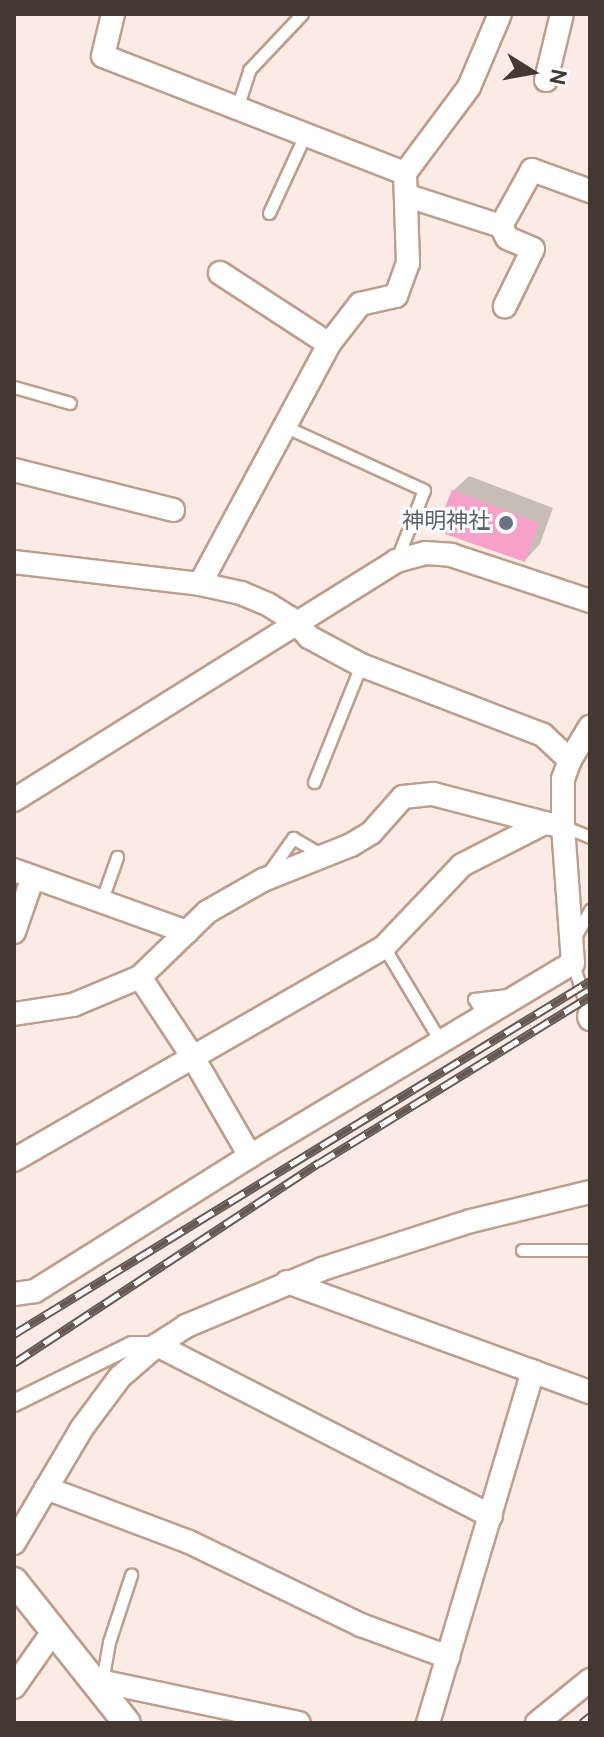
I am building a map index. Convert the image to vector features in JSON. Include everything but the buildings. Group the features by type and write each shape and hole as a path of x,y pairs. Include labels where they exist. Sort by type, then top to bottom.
{"street":[{"path":"113,14 103,56 405,173"},
{"path":"200,584 329,344 360,304 396,296 408,263 405,173 469,87 500,14"},
{"path":"546,80 562,14"},
{"path":"501,226 532,170 590,191"},
{"path":"408,196 501,226 507,238 533,249 505,306"},
{"path":"220,273 329,344"},
{"path":"14,470 173,510"},
{"path":"14,800 295,621 396,561 425,553 451,555 590,601"},
{"path":"14,562 200,584 241,593 295,621 309,637 361,665 543,735 570,760"},
{"path":"14,1294 35,1291 250,1156 442,1044 525,993 573,952 553,824 570,760 590,727"},
{"path":"14,1014 73,1005 140,977 207,912 263,880 371,833 403,797 433,794 553,824"},
{"path":"14,1160 384,947 462,865 553,824"},
{"path":"14,932 23,874 187,932"},
{"path":"140,977 194,1059 250,1156"},
{"path":"14,1543 82,1428 120,1377 157,1345 186,1326 287,1282 471,1221 590,1192"},
{"path":"287,1282 590,1392"},
{"path":"14,1403 132,1345 157,1345 491,1516"},
{"path":"428,1723 533,1371"},
{"path":"46,1488 189,1542 361,1625 448,1657"},
{"path":"14,1581 52,1633 98,1681 127,1723"},
{"path":"14,1687 52,1633"},
{"path":"537,1723 590,1680"},
{"path":"98,1681 299,1723"}],"lane":[{"path":"237,108 249,70 302,14"},
{"path":"269,213 305,135"},
{"path":"14,387 70,403"},
{"path":"283,426 424,490 396,561"},
{"path":"314,782 361,665"},
{"path":"553,824 590,837"},
{"path":"101,902 117,857"},
{"path":"589,1017 573,952 590,910"},
{"path":"384,947 442,1044"},
{"path":"522,1250 590,1250"},
{"path":"98,1681 131,1575"}],"railway":[{"path":"14,1334 590,981"},
{"path":"14,1363 319,1163 590,996"},
{"path":"582,1723 590,1716"}],"place":[{"name":"神明神社","path":"506,523"}]}
